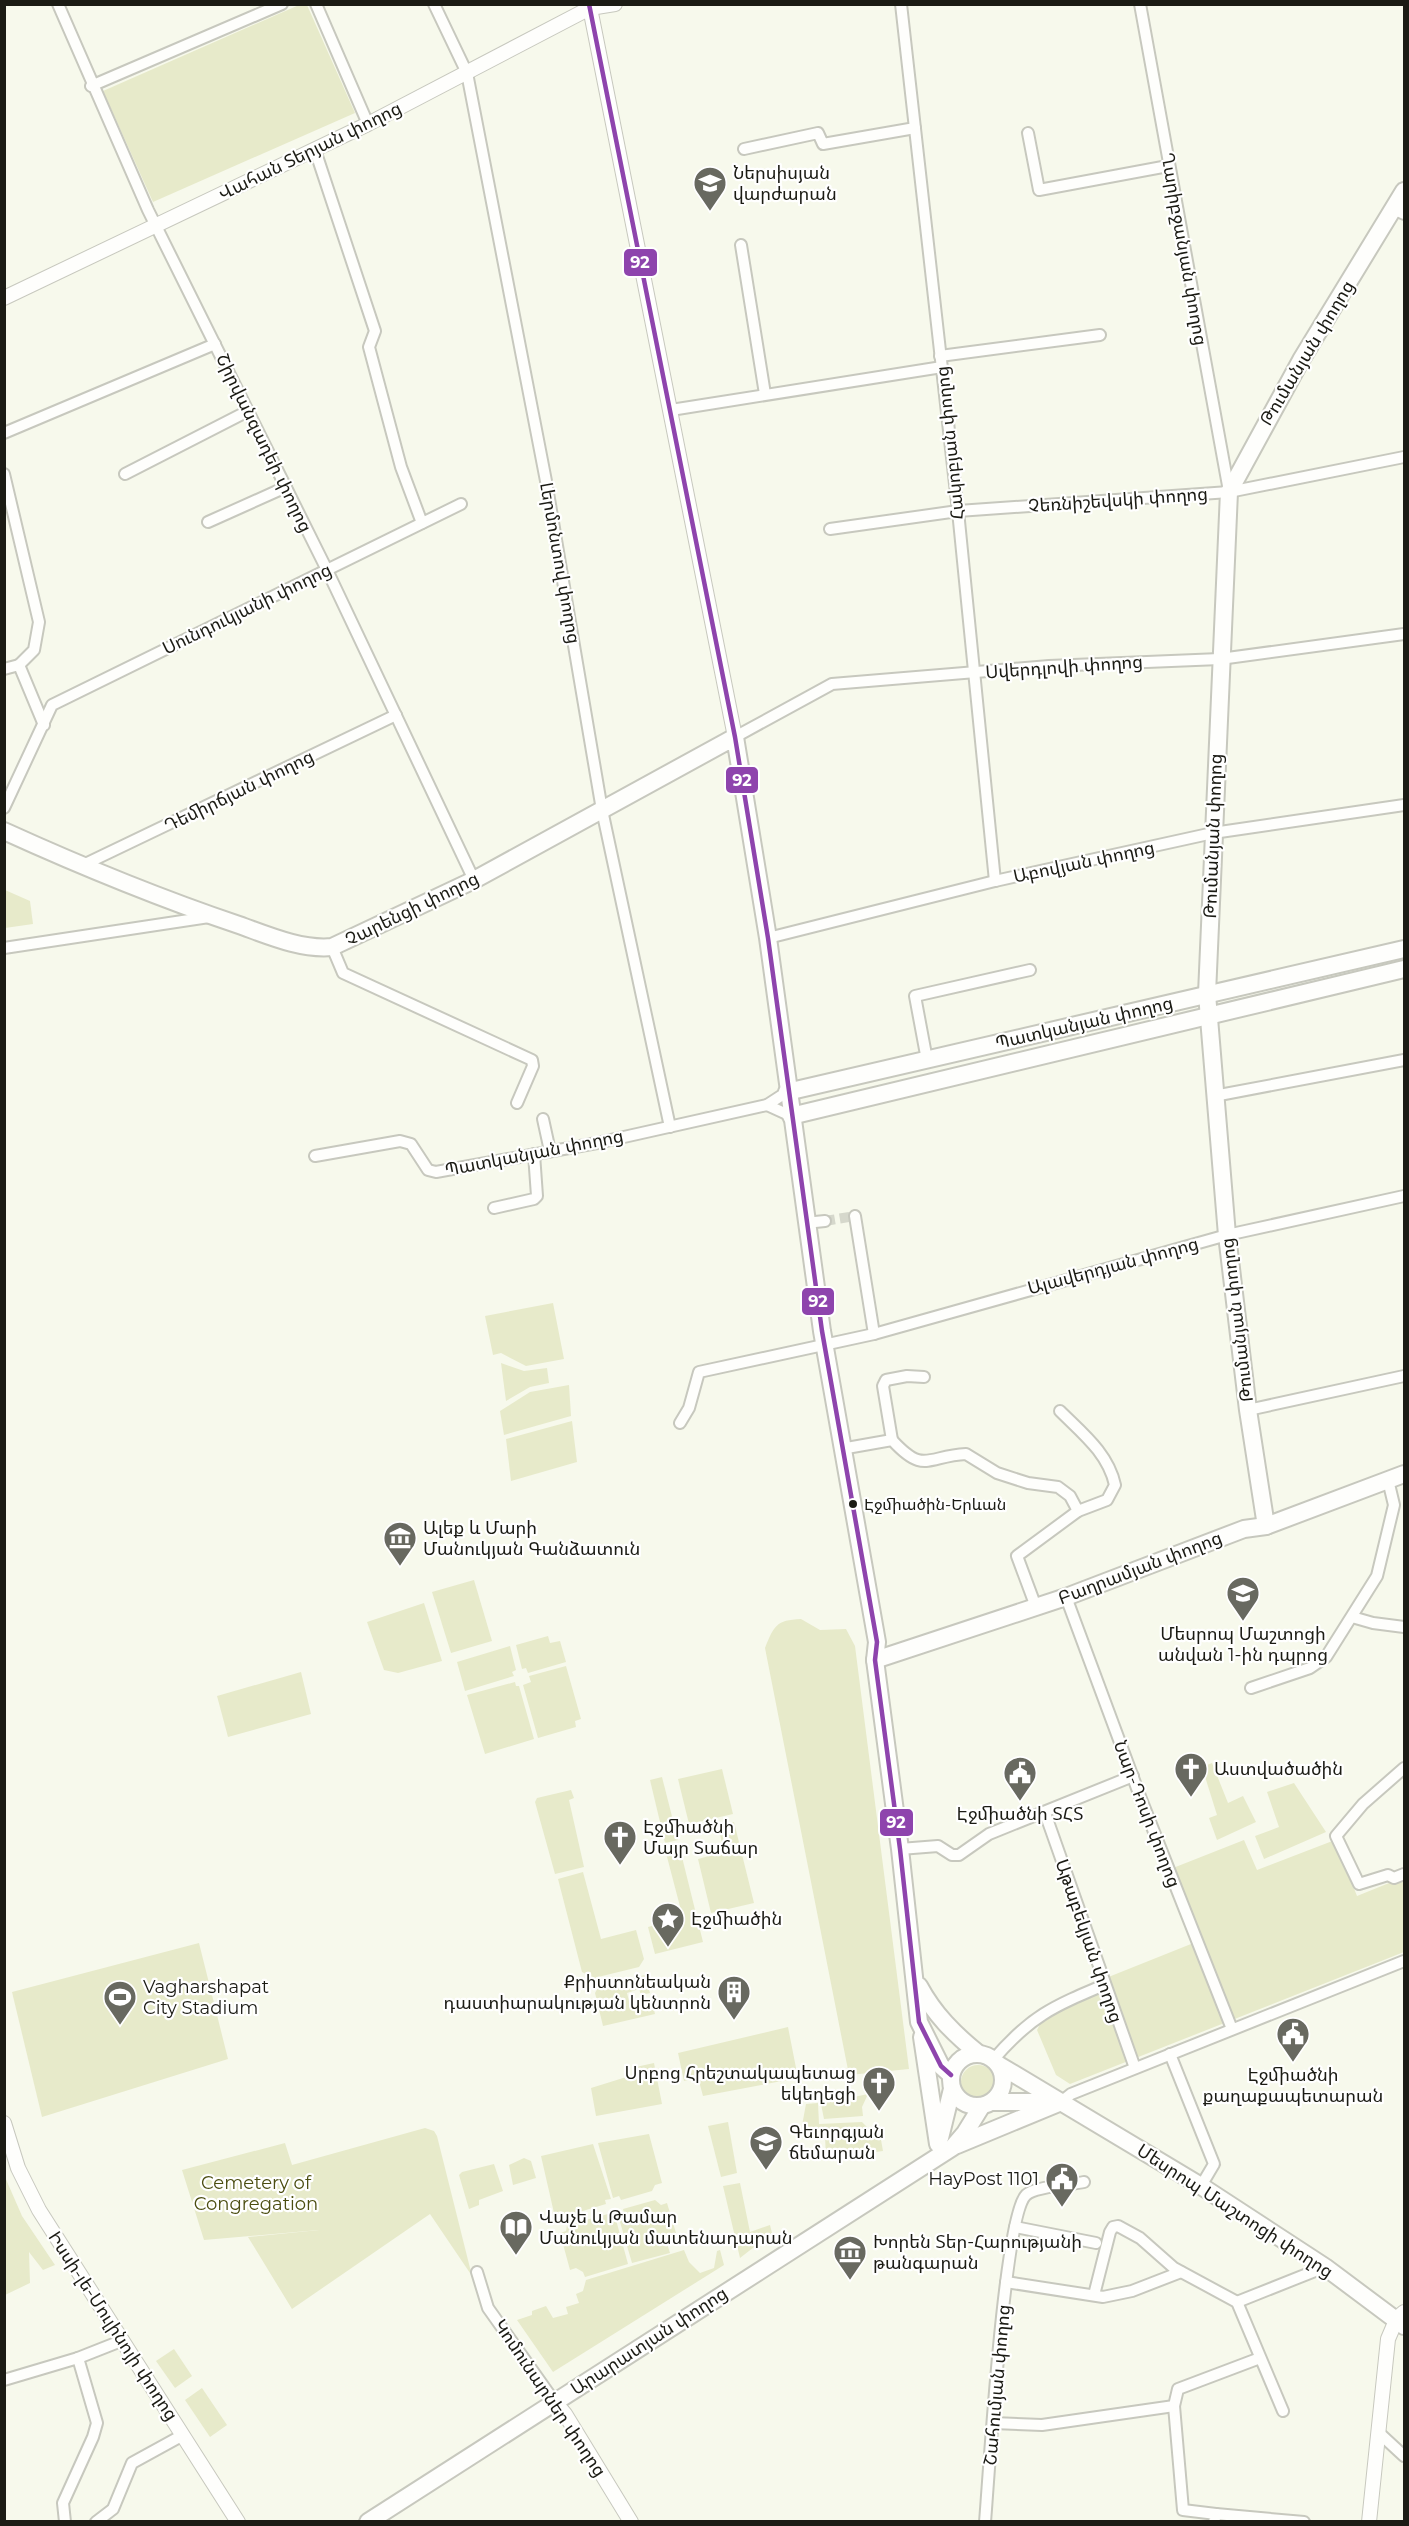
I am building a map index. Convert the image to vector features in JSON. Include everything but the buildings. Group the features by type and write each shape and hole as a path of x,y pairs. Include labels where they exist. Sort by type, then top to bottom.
{"main road":[{"name":"Թումանյան փողոց","path":"1266,1526 1248,1410 1227,1235 1207,994 1229,492 1301,360 1399,212 1404,191"},
{"name":"Չարենցի փողոց","path":"4,831 81,866 213,916 270,936 319,949 332,948 474,880 735,737"},
{"path":"735,737 768,938 790,1116 824,1346 877,1642 875,1660 900,1849 919,2022 945,2146"},
{"name":"Պատկանյան փողոց","path":"787,1092 1404,949"},
{"name":"Պատկանյան փողոց","path":"790,1116 1404,969"},
{"name":"Բաղրամյան փողոց","path":"875,1660 1066,1597 1244,1529 1266,1526 1404,1474"},
{"name":"Մեսրոպ Մաշտոցի փողոց","path":"915,1979 928,2003 953,2034 990,2060 1200,2186 1402,2319"},
{"path":"919,2022 963,2103 1061,2102"},
{"path":"971,2055 990,2060 1003,2081 998,2096 987,2104 966,2133 945,2146 951,2082 958,2062 971,2055"},
{"path":"945,2146 1061,2102"},
{"name":"Արարատյան փողոց","path":"368,2522 931,2161 945,2146"}],"street":[{"name":"Շիրվանզադեի փողոց","path":"58,4 91,86 157,226 327,570 474,880"},
{"path":"91,86 282,4"},
{"path":"316,4 368,124"},
{"name":"Լերմոնտով փողոց","path":"434,4 467,74 546,481 602,810 670,1127"},
{"name":"Վահան Տերյան փողոց","path":"4,298 368,124 467,74 589,6 615,4"},
{"name":"Հակոբյան փողոց","path":"901,4 958,511 995,881"},
{"name":"Ղարիբջանյան փողոց","path":"1140,4 1229,492"},
{"path":"589,6 735,737"},
{"path":"744,149 818,133 823,144 915,128"},
{"path":"1028,133 1039,190 1168,166"},
{"path":"315,150 375,332 369,347 401,467 422,523"},
{"path":"741,245 765,394"},
{"path":"671,410 1100,335"},
{"path":"4,433 215,344"},
{"path":"125,474 248,411"},
{"name":"Չեռնիշեվսկի փողոց","path":"830,529 958,511 1229,492 1404,457"},
{"path":"4,474 39,622 34,650 19,665 4,669"},
{"path":"208,522 286,487"},
{"name":"Սունդուկյանի փողոց","path":"4,808 52,705 461,504"},
{"name":"Սվերդլովի փողոց","path":"735,737 832,684 1049,666 1220,659 1404,634"},
{"path":"19,665 44,725"},
{"name":"Դեմիրճյան փողոց","path":"81,866 396,715"},
{"name":"Աբովյան փողոց","path":"768,938 995,881 1213,833 1404,805"},
{"path":"4,948 213,916"},
{"path":"332,948 343,973 532,1060 533,1066 517,1103"},
{"path":"927,1060 915,996 1030,970"},
{"path":"1214,1096 1404,1060"},
{"name":"Պատկանյան փողոց","path":"315,1156 400,1141 411,1144 428,1170 436,1172 670,1127 767,1105 787,1092"},
{"path":"767,1105 790,1116"},
{"path":"543,1119 550,1151"},
{"path":"494,1208 534,1199 537,1196 534,1154"},
{"name":"Ալավերդյան փողոց","path":"680,1423 689,1408 699,1372 874,1334 1227,1235 1301,1221 1404,1196"},
{"path":"855,1216 874,1334"},
{"path":"805,1223 825,1221"},
{"path":"924,1377 907,1376 886,1380 883,1386 892,1440 903,1453 922,1462 966,1454 997,1473 1028,1484 1058,1486 1070,1496 1078,1511"},
{"path":"1248,1410 1404,1376"},
{"path":"1036,1607 1017,1556 1078,1511 1107,1500 1115,1485 1111,1470 1096,1447 1060,1411"},
{"path":"841,1449 892,1440"},
{"path":"1251,1688 1310,1668 1326,1657 1377,1576 1399,1507 1388,1480"},
{"name":"Նար-Դոսի փողոց","path":"1066,1597 1232,2029"},
{"path":"1352,1617 1372,1623 1404,1627"},
{"path":"1404,1768 1364,1804 1336,1836 1357,1882 1366,1884 1388,1875 1394,1878 1404,1874"},
{"path":"900,1849 938,1846 952,1855 959,1855 989,1834 1046,1813 1133,1776"},
{"name":"Աթաբեկյան փողոց","path":"1046,1813 1104,1985 1135,2068"},
{"path":"1061,2102 1071,2094 1404,1961"},
{"path":"990,2060 1015,2034 1036,2017 1104,1985"},
{"path":"1170,2054 1214,2164 1200,2186"},
{"name":"Իսսի-լե-Մուլինոյի փողոց","path":"4,2123 18,2168 39,2210 238,2522"},
{"name":"Շահումյան փողոց","path":"985,2522 1009,2248 1023,2198 1032,2191 1084,2182"},
{"path":"1094,2295 1113,2227 1118,2226 1140,2238 1181,2272 1237,2302 1283,2411"},
{"path":"1015,2227 1096,2243"},
{"path":"1237,2302 1325,2267"},
{"name":"Կոմունարներ փողոց","path":"477,2272 488,2308 554,2402 566,2414 631,2522"},
{"path":"1006,2282 1103,2297 1132,2291 1181,2272"},
{"path":"1369,2522 1388,2339 1402,2319"},
{"path":"4,2380 78,2358 121,2341"},
{"path":"65,2522 63,2504 97,2423 78,2358"},
{"path":"1260,2358 1178,2389 1174,2406 1184,2510 1215,2518 1304,2522"},
{"path":"993,2423 1042,2425 1174,2406"},
{"path":"1378,2432 1404,2456"},
{"path":"96,2522 112,2509 132,2463 183,2435"}],"green space":[{"path":"299,5 307,5 355,113 153,202 103,91"},
{"path":"5,890 30,901 33,924 5,928"},
{"path":"553,1303 564,1359 526,1366 501,1353 493,1355 485,1316"},
{"path":"501,1363 524,1371 547,1368 549,1383 530,1387 506,1401"},
{"path":"569,1385 571,1416 504,1435 500,1411 530,1392"},
{"path":"572,1421 577,1462 511,1481 506,1439"},
{"path":"474,1580 492,1641 451,1653 432,1592"},
{"path":"424,1603 442,1661 398,1673 384,1670 367,1622"},
{"path":"801,1619 820,1630 846,1629 855,1646 909,2069 849,2075 765,1648 777,1626 786,1621"},
{"path":"548,1636 550,1643 560,1641 566,1662 528,1673 526,1668 522,1669 516,1645"},
{"path":"510,1646 516,1670 512,1672 514,1676 465,1691 457,1662"},
{"path":"566,1666 581,1719 575,1721 576,1727 538,1738 523,1685 531,1682 529,1676"},
{"path":"301,1672 311,1714 228,1737 217,1696"},
{"path":"515,1682 516,1686 519,1686 534,1739 485,1754 467,1695"},
{"path":"1212,1763 1228,1803 1243,1796 1256,1822 1217,1840 1209,1818 1217,1815 1202,1767"},
{"path":"722,1769 733,1814 689,1824 678,1779"},
{"path":"662,1777 678,1840 665,1843 650,1780"},
{"path":"1294,1783 1326,1832 1264,1859 1255,1836 1279,1827 1267,1792"},
{"path":"571,1790 574,1798 569,1800 584,1867 555,1874 535,1802 537,1798"},
{"path":"734,1822 754,1903 711,1913 698,1859 724,1852 718,1826"},
{"path":"1244,1840 1257,1870 1335,1840 1357,1896 1404,1877 1404,1952 1070,2084 1056,2075 1037,2030 1043,2018 1110,1989 1106,1978 1201,1940 1173,1868"},
{"path":"680,1849 703,1942 655,1954 648,1927 683,1918 666,1853"},
{"path":"583,1872 601,1939 636,1930 644,1959 639,1967 594,1978 582,1972 558,1879"},
{"name":"Vagharshapat City Stadium","path":"199,1943 228,2059 42,2117 12,1992"},
{"path":"645,1975 650,1993 641,1995 639,1989 627,1993 631,2009 643,2006 642,2001 651,1999 655,2014 603,2026 595,1993 599,1986"},
{"path":"788,2027 798,2078 703,2096 700,2085 691,2079 684,2081 678,2053"},
{"path":"654,2063 662,2104 596,2116 591,2088 636,2074 636,2067"},
{"path":"978,2065 990,2070 995,2082 990,2094 978,2099 966,2094 961,2082 966,2070"},
{"path":"868,2094 862,2107 863,2116 824,2119 821,2104"},
{"path":"818,2103 819,2124 862,2122 874,2131 875,2135 880,2134 883,2151 826,2159 825,2135 801,2131 806,2104"},
{"path":"728,2122 737,2173 721,2177 708,2126"},
{"name":"Cemetery of Congregation","path":"425,2128 434,2131 472,2276 430,2214 292,2309 248,2237 319,2230 204,2240 182,2170 285,2143 292,2165"},
{"path":"649,2134 662,2183 655,2185 652,2191 621,2200 619,2196 613,2198 598,2143"},
{"path":"593,2144 611,2199 605,2200 606,2204 566,2216 561,2211 554,2213 541,2156"},
{"path":"524,2158 531,2161 536,2178 513,2185 509,2165"},
{"path":"494,2164 503,2191 479,2200 479,2205 469,2209 459,2175 462,2172"},
{"path":"5,2177 22,2216 55,2265 43,2270 29,2252 30,2283 5,2295"},
{"path":"740,2183 750,2232 770,2225 772,2233 740,2258 723,2186"},
{"path":"655,2200 661,2205 667,2203 676,2233 665,2237 670,2253 632,2263 618,2215 624,2213 623,2209"},
{"path":"608,2214 610,2217 615,2216 628,2264 585,2277 583,2272 576,2268 570,2270 560,2233 566,2231 567,2225"},
{"path":"684,2250 689,2262 700,2273 714,2268 717,2251 720,2250 724,2265 553,2372 517,2320 532,2315 532,2311 546,2306 553,2318 568,2314 566,2307 579,2303 576,2294 583,2291 586,2280"},
{"path":"174,2349 192,2376 175,2388 156,2361"},
{"path":"202,2388 227,2425 210,2437 185,2400"}],"tunnel":[{"path":"825,1221 855,1216"}],"transit line":[{"name":"92","path":"589,4 735,737 768,938 822,1331 877,1642 875,1660 900,1849 919,2022 941,2066 951,2075"}],"place":[{"name":"Ներսիսյան վարժարան","path":"710,212"},
{"name":"Էջմիածին-Երևան","path":"853,1504"},
{"name":"Ալեք և Մարի Մանուկյան Գանձատուն","path":"400,1567"},
{"name":"Մեսրոպ Մաշտոցի անվան 1-ին դպրոց","path":"1243,1622"},
{"name":"Աստվածածին","path":"1191,1798"},
{"name":"Էջմիածնի ՏՀՏ","path":"1020,1802"},
{"name":"Էջմիածնի Մայր Տաճար","path":"620,1866"},
{"name":"Էջմիածին","path":"668,1948"},
{"name":"Քրիստոնեական դաստիարակության կենտրոն","path":"734,2021"},
{"name":"Vagharshapat City Stadium","path":"120,2026"},
{"name":"Էջմիածնի քաղաքապետարան","path":"1293,2063"},
{"name":"Սրբոց Հրեշտակապետաց եկեղեցի","path":"879,2112"},
{"name":"Գեւորգյան ճեմարան","path":"766,2171"},
{"name":"HayPost 1101","path":"1062,2208"},
{"name":"Վաչե և Թամար Մանուկյան մատենադարան","path":"516,2256"},
{"name":"Խորեն Տեր-Հարությանի թանգարան","path":"850,2281"}]}
